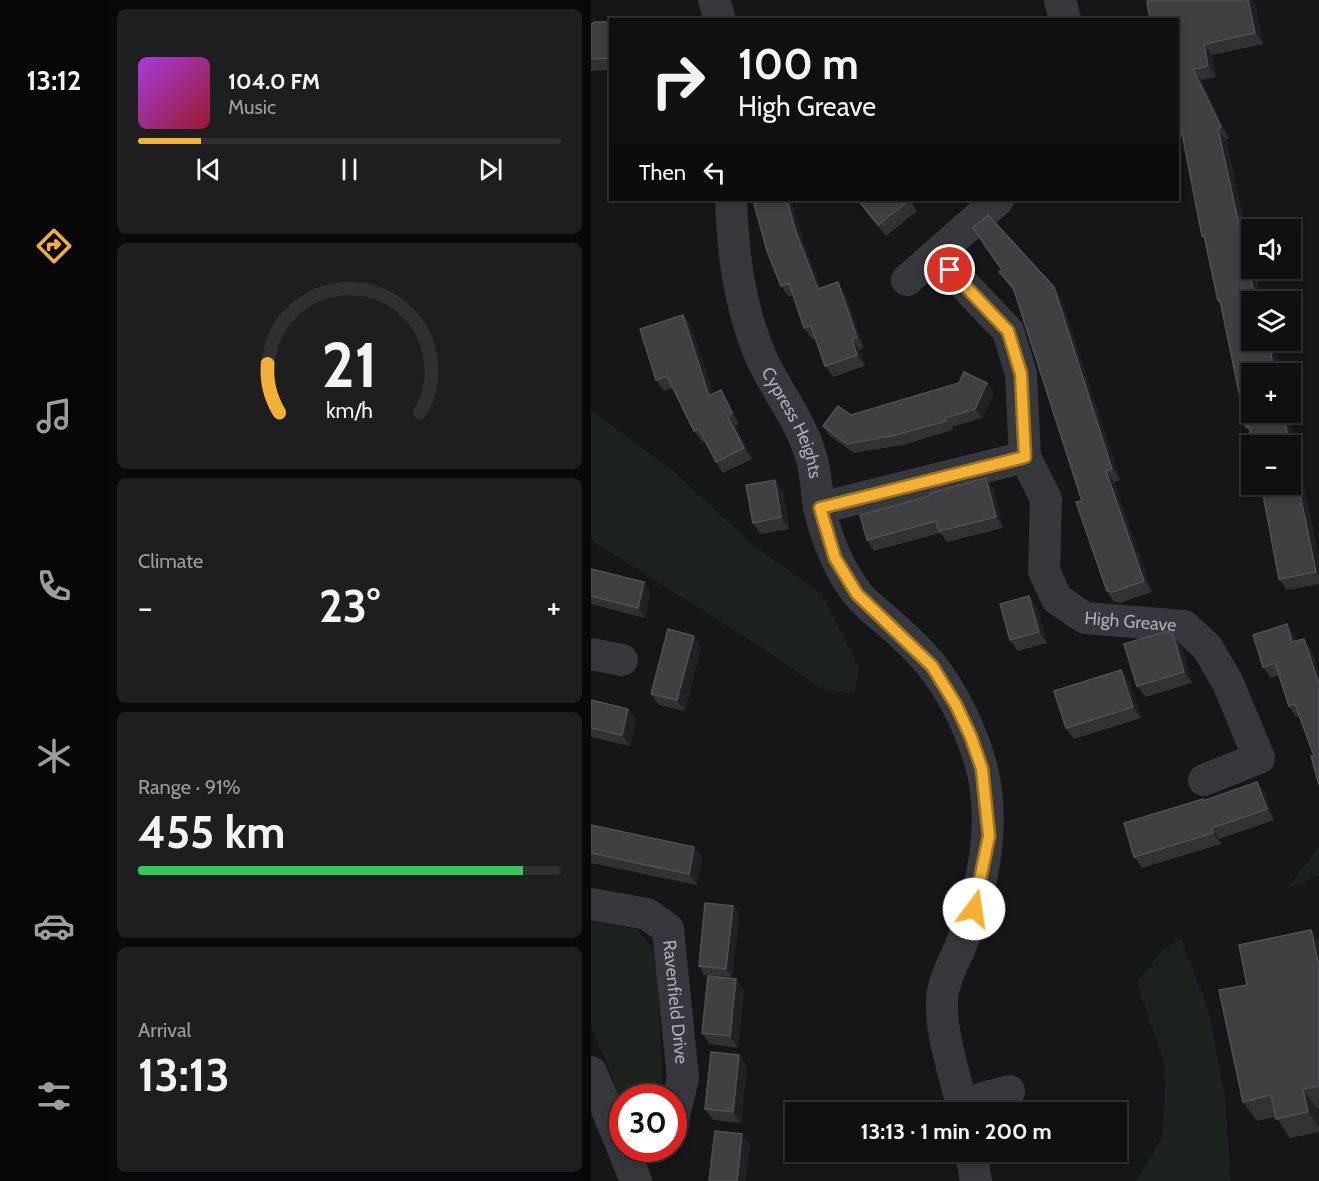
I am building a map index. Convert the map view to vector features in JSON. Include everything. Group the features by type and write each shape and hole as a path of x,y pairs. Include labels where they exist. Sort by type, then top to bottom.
{"street":[{"path":"714,0 719,18"},
{"path":"1060,0 1064,18"},
{"name":"Cypress Heights","path":"731,201 736,268 741,296 761,356 801,429 811,455 820,508 835,558 857,594 932,666 956,705 971,737 982,769 989,836 978,896 946,980 942,1000 944,1022 961,1102"},
{"path":"907,280 997,201"},
{"name":"High Greave","path":"936,255 1008,331 1021,374 1025,457 1046,499 1044,571 1057,599 1085,618 1184,626 1207,647 1228,683 1259,758 1204,780"},
{"path":"820,508 1025,457"},
{"path":"591,654 622,660"},
{"name":"Ravenfield Drive","path":"591,904 647,914 668,929 683,1078 682,1084"},
{"path":"591,1072 609,1109"},
{"name":"Cypress Heights","path":"979,1102 1009,1091"},
{"path":"973,1162 976,1181"}],"shaded area":[{"path":"591,410 672,470 754,546 821,593 859,668 855,694 820,688 764,649 591,540"},
{"path":"1319,846 1319,875 1287,889"},
{"path":"591,921 638,930 653,949 658,981 662,1084 614,1084 591,1028"},
{"path":"1181,939 1209,1011 1225,1097 1231,1181 1136,1181 1162,1137 1165,1097 1164,1063 1137,983 1163,949"}],"building":[{"path":"1248,0 1255,33 1204,44 1208,66 1193,69 1221,127 1218,129 1241,234 1241,279 1251,279 1254,291 1241,291 1241,351 1270,351 1273,363 1241,363 1241,403 1220,300 1218,301 1204,235 1202,236 1179,124 1179,18 1150,18 1147,1"},
{"path":"609,22 609,58 591,59 591,24"},
{"path":"753,201 787,201 796,232 818,289 838,282 857,337 852,339 857,355 825,366 811,326 804,328 789,283 781,286 767,251"},
{"path":"859,201 908,201 878,225"},
{"path":"988,215 1054,287 1112,469 1106,471 1144,581 1113,592 1107,591 1076,502 1082,501 1013,287 999,272 1002,270 973,228"},
{"path":"683,315 709,396 721,390 732,413 727,415 744,448 716,462 699,429 694,431 667,376 656,380 640,329"},
{"path":"964,372 987,383 975,409 945,418 946,421 896,435 847,444 823,426 838,406 851,415 959,383"},
{"path":"1245,423 1285,423 1288,435 1251,435 1249,426 1246,427"},
{"path":"986,478 996,517 939,531 936,521 867,540 860,515"},
{"path":"775,480 781,517 753,523 746,485"},
{"path":"1263,495 1300,495 1316,572 1279,579"},
{"path":"591,569 644,582 638,608 591,596"},
{"path":"1029,596 1039,632 1010,640 1000,604"},
{"path":"1287,624 1292,642 1304,639 1319,680 1319,785 1311,756 1314,756 1295,704 1289,706 1275,663 1263,667 1253,635"},
{"path":"668,629 694,636 677,700 651,694"},
{"path":"1169,632 1174,637 1184,672 1137,686 1124,644"},
{"path":"1121,670 1133,707 1066,728 1054,691"},
{"path":"591,700 628,709 622,735 591,728"},
{"path":"1257,782 1267,809 1212,828 1213,833 1134,857 1124,823 1203,799 1203,801"},
{"path":"591,825 694,847 689,874 591,853"},
{"path":"705,903 733,906 726,969 699,966"},
{"path":"1311,930 1319,966 1319,1086 1303,1089 1308,1112 1276,1119 1271,1095 1243,1102 1219,990 1247,985 1239,945"},
{"path":"708,976 736,979 730,1036 702,1033"},
{"path":"711,1052 739,1055 733,1112 705,1109"},
{"path":"715,1131 742,1134 737,1181 709,1181"}],"route":[{"path":"950,270 1008,331 1021,374 1025,457 820,508 835,558 857,594 932,666 956,705 971,737 982,769 989,836 974,909"}]}
